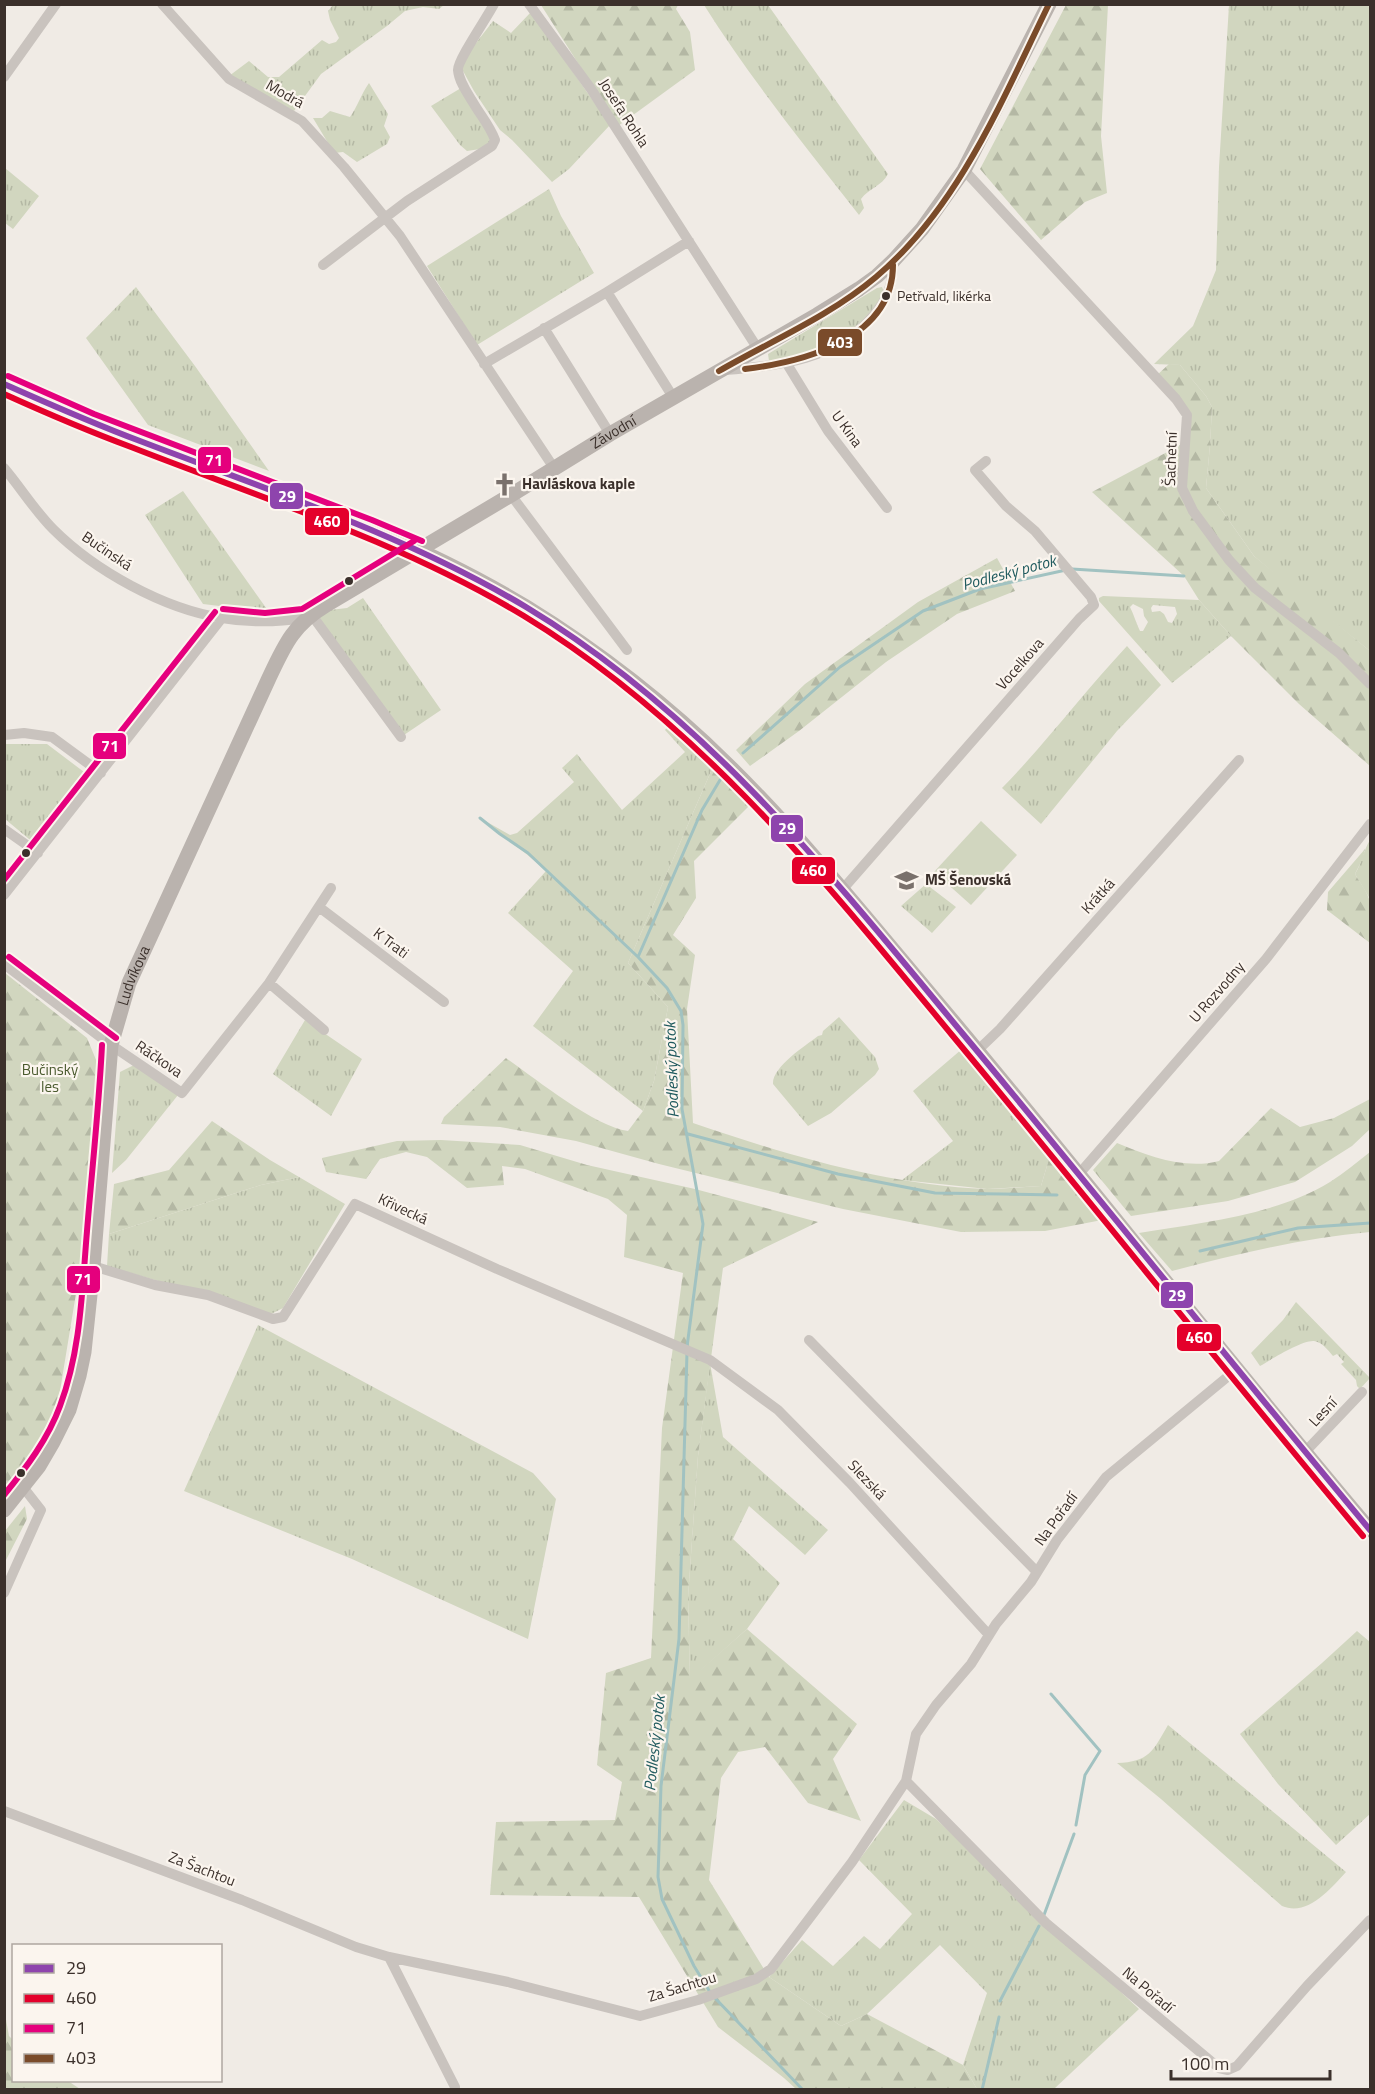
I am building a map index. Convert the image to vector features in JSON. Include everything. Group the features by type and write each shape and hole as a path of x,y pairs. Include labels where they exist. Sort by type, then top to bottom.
{"street":[{"path":"4,77 56,4"},
{"name":"Modrá","path":"162,4 229,79 307,125 386,217 438,291 554,468"},
{"path":"323,266 386,217 492,146 495,140 491,129 467,94 458,68 460,59 494,4"},
{"name":"Josefa Rohla","path":"529,4 591,89 758,349"},
{"name":"Závodní","path":"419,549 610,434 854,293 893,261 931,218 964,170 1049,4"},
{"name":"Šachetní","path":"964,170 1176,399 1187,415 1182,488 1193,511 1229,560 1255,588 1338,654 1371,684"},
{"path":"484,364 689,241"},
{"name":"Závodní","path":"719,371 787,364 835,347 862,328 880,308 892,282 893,261"},
{"path":"607,292 673,398"},
{"path":"544,328 610,434"},
{"name":"U Kina","path":"787,364 828,431 887,508"},
{"path":"4,384 91,422 419,549 476,578 544,618 662,705 749,786 842,890 1080,1174 1237,1369 1371,1530"},
{"name":"Vocelkova","path":"842,890 1063,636 1094,605 1091,597 1035,531 1006,506 975,470 986,461"},
{"name":"Bučinská","path":"4,468 52,529 94,564 150,594 222,618 265,622 308,616"},
{"path":"511,495 627,650"},
{"name":"Ludvíkova","path":"4,1510 39,1466 69,1410 84,1352 111,1046 129,983 277,659 290,637 308,616 419,549"},
{"path":"308,616 401,737"},
{"path":"4,895 222,618"},
{"path":"4,735 24,733 51,737 101,773"},
{"name":"Krátká","path":"977,1051 1000,1029 1239,760"},
{"name":"U Rozvodny","path":"1080,1174 1266,959 1371,824"},
{"path":"4,829 38,853"},
{"path":"324,1030 269,983 331,888"},
{"name":"K Trati","path":"319,908 444,1002"},
{"name":"Ráčkova","path":"4,964 111,1046 182,1093 269,983"},
{"name":"Křivecká","path":"93,1266 155,1286 208,1295 273,1319 284,1317 355,1204 497,1269 710,1360"},
{"path":"809,1340 1037,1572"},
{"name":"Slezská","path":"710,1360 778,1410 850,1483 989,1635"},
{"name":"Na Pořadí","path":"771,1969 852,1862 906,1781 916,1734 936,1705 971,1664 996,1624 1031,1582 1057,1539 1106,1476 1237,1369"},
{"name":"Lesní","path":"1305,1452 1362,1392"},
{"path":"4,1593 41,1510 23,1487"},
{"name":"Na Pořadí","path":"906,1781 1046,1923 1219,2068 1228,2070 1237,2066 1307,1986 1371,1920"},
{"name":"Za Šachtou","path":"4,1811 242,1900 356,1947 389,1957 507,1982 640,2016 699,2000 756,1979 771,1969"},
{"path":"389,1957 455,2087"}],"green space":[{"path":"333,5 444,5 439,9 423,7 405,11 321,74 294,111 229,76 249,61 268,77 279,77 322,40 329,44 336,42 339,38 328,11"},
{"path":"541,5 678,5 676,9 690,32 695,70 618,126"},
{"path":"704,5 768,5 888,174 861,199 864,208 859,215 759,85"},
{"path":"1066,5 1108,5 1101,136 1107,193 1085,202 1041,240 980,169"},
{"path":"1229,5 1370,5 1370,651 1254,556 1206,488 1212,407 1206,396 1180,365 1154,364 1193,326 1216,270 1219,167"},
{"path":"531,12 610,125 569,169 552,182 500,130 463,71 466,56 493,21 511,33"},
{"path":"369,83 388,114 384,126 390,137 387,144 357,162 343,152 334,153 313,118 322,118 330,111 350,117"},
{"path":"461,88 491,135 489,143 480,149 467,151 460,145 431,106"},
{"path":"5,168 39,196 13,229 5,223"},
{"path":"549,189 561,216 594,273 477,345 427,266"},
{"path":"136,287 269,471 148,425 86,338"},
{"path":"882,287 884,292 874,308 849,331 835,340 804,353 769,361 768,354"},
{"path":"1169,364 1180,365 1206,396 1212,407 1206,488 1254,556 1370,651 1370,766 1299,704 1231,636 1199,600 1184,576 1092,492 1186,442 1187,415 1155,377"},
{"path":"183,491 269,612 203,604 145,515"},
{"path":"997,558 1015,591 957,614 886,662 799,731 750,766 736,750 805,684 918,602"},
{"path":"1103,596 1199,600 1231,636 1172,683 1099,601 1099,598","holes":["1133,604 1143,609 1148,622 1143,631 1140,631 1130,607","1153,605 1175,607 1177,614 1172,623 1168,622 1160,611 1152,612"]},
{"path":"363,598 441,710 401,737 318,617 330,610 347,608"},
{"path":"1127,646 1161,685 1117,731 1041,824 1002,788"},
{"path":"669,725 712,769 628,963 668,1007 654,1081 643,1111 533,1026 573,971 508,913 546,871 480,818 510,835 517,833 574,782 562,768 577,754 622,810 685,752 665,730"},
{"path":"4,744 47,744 88,775 35,844 5,819"},
{"path":"712,769 751,804 694,861 696,898 673,935 695,955 687,1009 693,1123 837,1166 911,1182 949,1186 986,1189 1041,1186 1049,1159 1102,1220 1045,1231 961,1232 843,1209 659,1164 576,1141 500,1127 441,1124 444,1117 506,1058 582,1111 614,1127 628,1131 643,1111 654,1081 668,1007 628,963"},
{"path":"981,821 1017,855 971,905 934,872"},
{"path":"1370,840 1370,899 1355,874"},
{"path":"1365,849 1355,874 1369,900 1370,943 1327,910 1328,892"},
{"path":"926,884 956,907 932,933 901,906"},
{"name":"Bučinský les","path":"5,973 87,1038 99,1067 83,1251 58,1403 17,1483 5,1499"},
{"path":"839,1017 875,1057 879,1069 831,1113 808,1126 773,1084 774,1077 790,1057 822,1035 823,1031"},
{"path":"305,1020 362,1059 331,1116 273,1074"},
{"path":"962,1049 1049,1159 1041,1186 987,1189 902,1180 953,1141 913,1091"},
{"path":"136,1064 178,1095 126,1160 112,1173 120,1072"},
{"path":"1370,1099 1370,1129 1352,1146 1295,1182 1228,1201 1131,1216 1093,1170 1117,1143 1141,1153 1180,1163 1219,1161 1271,1108 1300,1127 1334,1118"},
{"path":"212,1121 299,1177 261,1185 109,1234 114,1184 169,1170"},
{"path":"441,1140 520,1145 587,1165 695,1189 818,1222 723,1268 698,1456 688,1597 690,1679 747,1629 857,1724 833,1759 861,1821 808,1803 765,1747 738,1752 721,1778 709,1880 769,1977 841,2026 867,2014 963,2065 977,2089 796,2089 718,2027 639,1897 490,1895 496,1822 615,1820 622,1782 597,1765 606,1673 651,1658 662,1428 683,1273 624,1257 627,1215 608,1199 525,1169 502,1166 504,1185 467,1188 427,1157 406,1152 380,1159 366,1179 326,1172 322,1158 397,1141"},
{"path":"1370,1152 1370,1232 1295,1242 1172,1271 1139,1233 1237,1216 1286,1202 1330,1182"},
{"path":"299,1177 345,1204 283,1308 271,1314 107,1266 109,1234 261,1185"},
{"path":"1296,1302 1370,1378 1360,1389 1356,1380 1341,1364 1344,1362 1337,1354 1333,1356 1322,1345 1314,1341 1295,1347 1260,1366 1251,1353 1283,1320"},
{"path":"258,1325 533,1473 556,1499 528,1639 352,1559 184,1491"},
{"path":"710,1363 723,1437 828,1530 805,1555 749,1506 733,1539 780,1583 747,1629 690,1680 688,1597 698,1456"},
{"path":"25,1506 27,1519 5,1562 5,1531"},
{"path":"1357,1631 1370,1642 1370,1814 1336,1845 1278,1784 1240,1734"},
{"path":"1168,1725 1346,1872 1326,1893 1310,1904 1301,1908 1282,1906 1117,1763 1136,1760 1149,1753"},
{"path":"904,1800 936,1819 1139,2009 1054,2089 977,2089 963,2065 987,1993 940,1945 867,2014 841,2026 769,1977 802,1940 833,1966 864,1936 880,1949 912,1914 859,1860"},
{"path":"4,2009 9,2036 12,2039 12,2082 70,2082 80,2089 5,2089"}],"waterway":[{"name":"Podleský potok","path":"1072,569 1184,576"},
{"name":"Podleský potok","path":"743,753 840,667 923,611 980,589 1066,570"},
{"name":"Podleský potok","path":"687,1347 703,1224 682,1109 683,1025 681,1011 667,988 638,957 702,810 720,780"},
{"path":"480,818 528,853 638,957"},
{"path":"688,1134 838,1174 935,1193 1057,1195"},
{"path":"1200,1251 1298,1228 1370,1223"},
{"name":"Podleský potok","path":"687,1352 679,1639 661,1786 658,1877 662,1899 694,1966 710,1992"},
{"path":"1051,1694 1100,1751 1085,1775 1076,1825"},
{"path":"1044,1915 1074,1834"},
{"path":"1000,2001 1039,1926"},
{"name":"Podleský potok","path":"714,1997 803,2090"},
{"path":"982,2090 999,2017"}],"transit line":[{"name":"403","path":"719,371 839,304 876,277 905,249 955,185 976,150 1049,4"},
{"name":"403","path":"745,369 768,366 817,353 841,342 861,329 878,311 889,290 893,265"},
{"name":"71","path":"8,376 94,414 422,541"},
{"name":"29","path":"4,384 106,428 337,516 433,558 526,607 591,650 651,697 708,748 815,858 1014,1096 1370,1530"},
{"name":"460","path":"4,394 99,435 331,523 429,566 524,616 587,658 646,704 702,754 755,807 856,919 1363,1536"},
{"name":"71","path":"223,609 265,613 302,609 414,541"},
{"name":"71","path":"4,880 215,612"},
{"name":"71","path":"9,957 116,1038"},
{"name":"71","path":"4,1495 43,1442 60,1406 72,1363 82,1298 102,1045"}],"place":[{"name":"Petřvald, likérka","path":"886,296"},
{"name":"Havláskova kaple","path":"504,484"},
{"name":"MŠ Šenovská","path":"907,880"}]}
